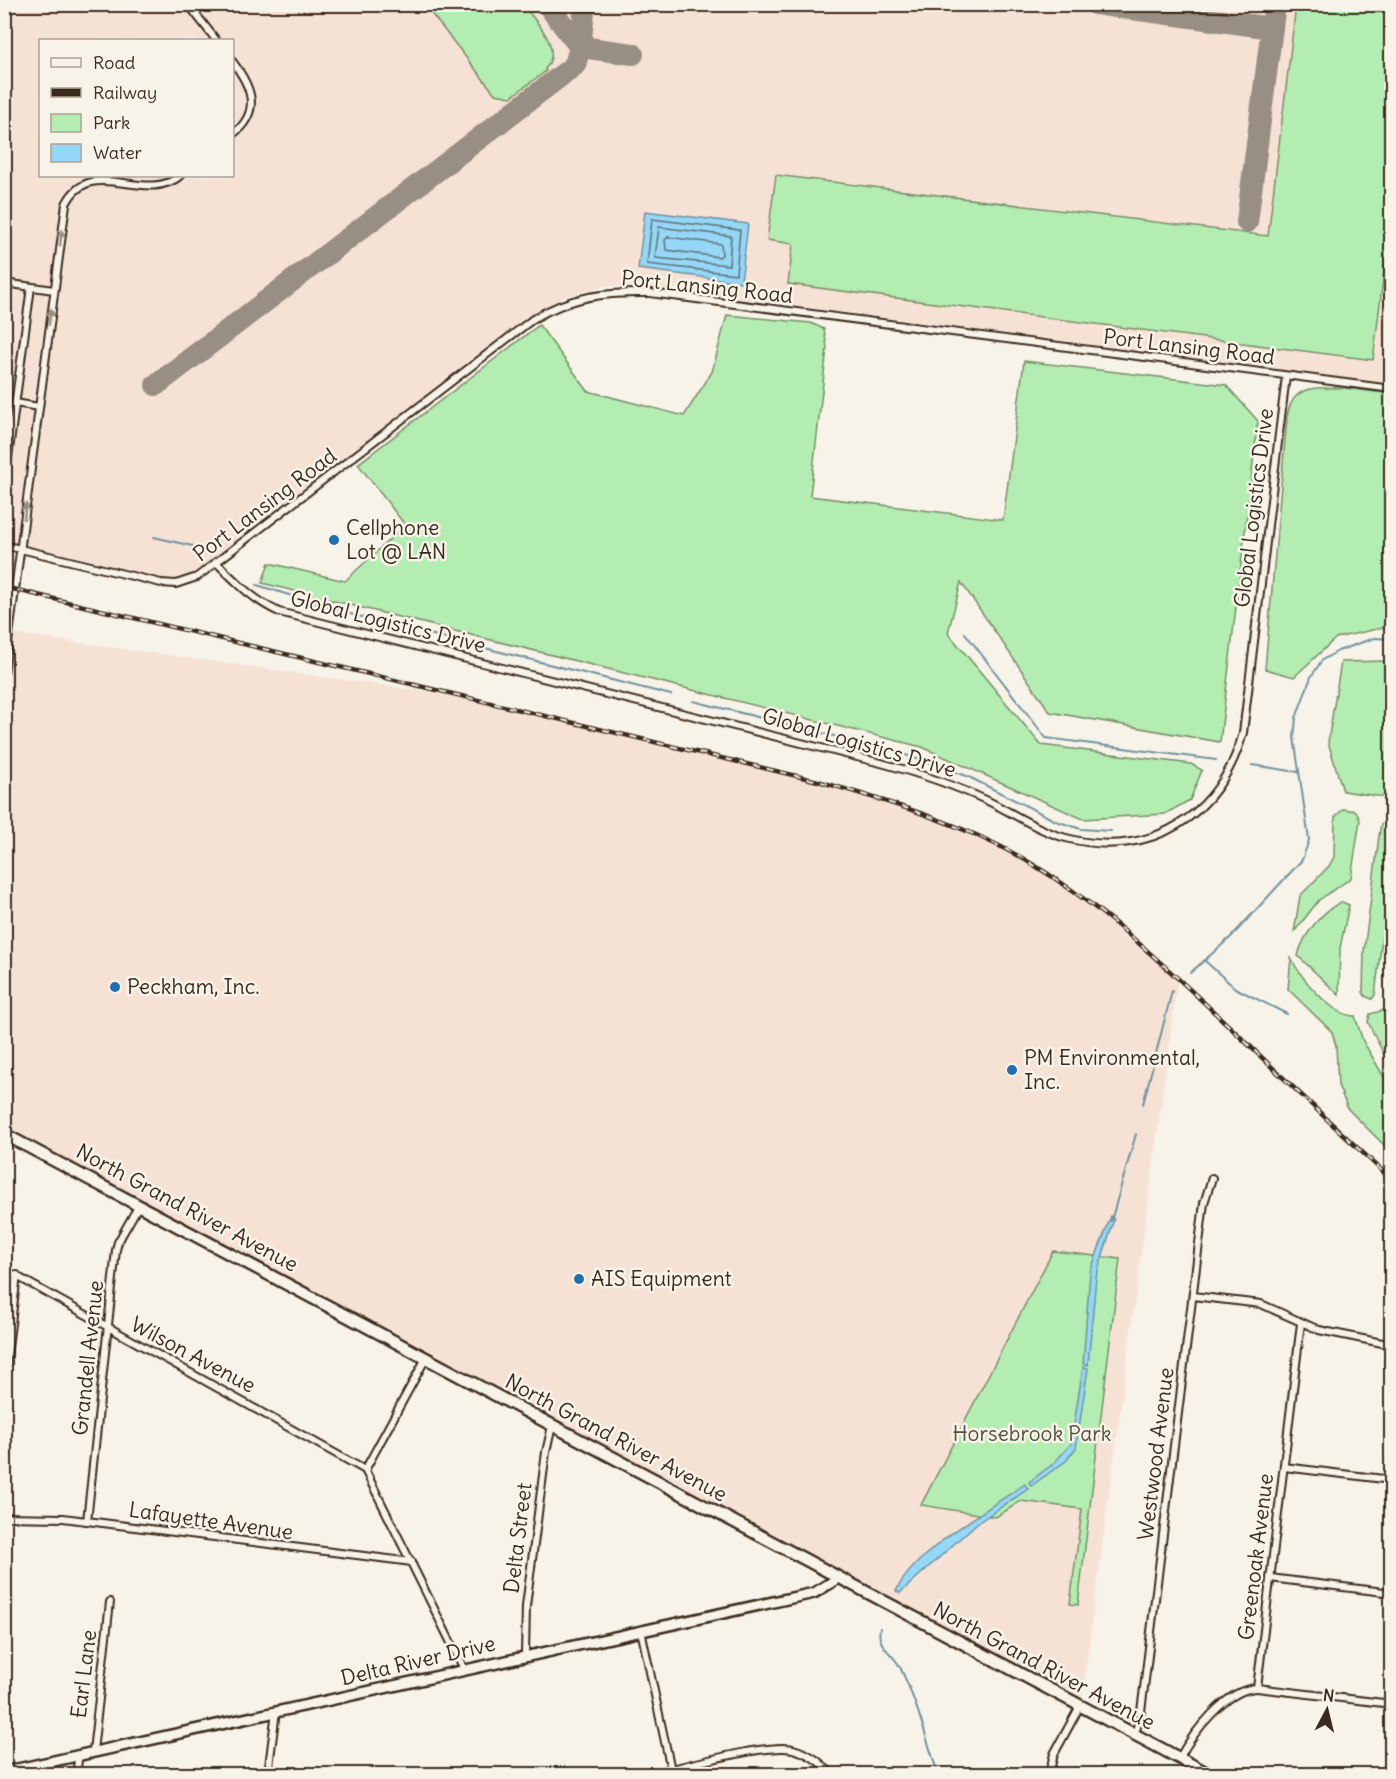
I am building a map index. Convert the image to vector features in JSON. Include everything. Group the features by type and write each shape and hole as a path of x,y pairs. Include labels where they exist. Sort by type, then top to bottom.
{"main road":[{"name":"North Grand River Avenue","path":"4,1134 837,1579 1209,1774"}],"street":[{"path":"188,6 215,39"},
{"path":"234,64 245,77 251,98 247,119 234,133"},
{"path":"4,673 64,213 76,189 98,180 147,186 167,184 178,177"},
{"path":"4,283 54,290"},
{"path":"4,487 31,287"},
{"name":"Port Lansing Road","path":"4,545 176,584 197,577 533,319 554,307 594,294 650,293 1392,389"},
{"name":"Global Logistics Drive","path":"216,562 246,593 261,604 279,612 912,772 985,799 1063,838 1115,845 1142,840 1181,823 1204,806 1229,773 1238,752 1244,733 1286,376"},
{"path":"15,403 39,407"},
{"name":"Westwood Avenue","path":"1134,1735 1140,1719 1204,1203 1212,1178"},
{"name":"Grandell Avenue","path":"87,1521 118,1242 139,1205"},
{"name":"Wilson Avenue","path":"4,1269 108,1329 290,1426 365,1470"},
{"path":"4,1380 17,1275"},
{"path":"1193,1296 1261,1304 1285,1313 1301,1323 1340,1336 1392,1345"},
{"name":"Greenoak Avenue","path":"1257,1688 1301,1323"},
{"path":"426,1358 365,1470 464,1669"},
{"name":"Delta Street","path":"525,1655 526,1606 546,1452 552,1426"},
{"path":"1284,1467 1392,1480"},
{"name":"Lafayette Avenue","path":"4,1517 87,1521 412,1562"},
{"path":"1270,1578 1392,1593"},
{"name":"Delta River Drive","path":"4,1772 525,1655 814,1593 837,1579"},
{"name":"Earl Lane","path":"93,1751 110,1602"},
{"path":"640,1630 671,1770"},
{"path":"1179,1759 1196,1731 1228,1700 1251,1688 1392,1704"},
{"path":"1049,1774 1054,1754 1080,1706"},
{"path":"268,1774 276,1711"},
{"path":"651,1774 780,1748 792,1749 815,1759 831,1774"},
{"path":"76,1774 79,1754"}],"shaded area":[{"path":"5,5 1391,5 1391,384 648,287 605,286 564,297 531,315 189,576 166,579 5,541"},
{"path":"9,633 460,696 818,781 916,810 979,836 1023,859 1108,918 1178,978 1082,1698 5,1133 4,663"}],"green space":[{"path":"430,4 523,5 541,27 550,44 550,61 546,71 511,97 495,94 430,12"},
{"path":"1296,5 1391,5 1392,206 1373,360 788,284 793,244 767,240 776,175 1268,236"},
{"path":"727,315 811,323 824,329 827,348 810,496 1003,520 1024,361 1226,385 1258,421 1220,742 1050,712 961,582 948,633 1041,745 1191,764 1202,770 1190,800 1165,814 1083,819 922,747 262,583 269,563 345,581 405,525 358,464 539,325 588,391 684,416 712,372"},
{"path":"1345,388 1391,394 1391,626 1336,638 1294,677 1265,669 1287,417 1290,405 1296,396 1306,390"},
{"path":"1391,661 1391,798 1343,791 1328,742 1341,662"},
{"path":"1343,809 1356,811 1360,820 1351,878 1319,900 1294,932 1300,896 1329,866 1334,857 1335,817"},
{"path":"1391,818 1391,866 1375,995 1372,999 1365,996 1363,992 1364,951 1380,829 1381,825"},
{"path":"1342,902 1349,905 1340,948 1339,995 1298,956 1309,931 1321,917"},
{"path":"1291,958 1302,976 1327,1003 1337,1010 1355,1016 1363,1041 1391,1089 1391,1152 1348,1109 1338,1085 1336,1046 1332,1032 1288,989"},
{"path":"1391,1008 1391,1069 1368,1022 1370,1014"},
{"name":"Horsebrook Park","path":"1053,1251 1120,1259 1078,1605 1070,1604 1082,1509 1021,1501 996,1517 921,1505"}],"water":[{"path":"645,211 748,224 741,282 638,269"},
{"path":"1111,1216 1114,1220 1096,1277 1088,1365 1083,1364 1090,1272"},
{"path":"1083,1367 1088,1368 1076,1448 1066,1461 1031,1486 1029,1482 1053,1464 1071,1444"},
{"path":"1025,1484 1028,1489 976,1524 900,1593 896,1591 905,1576 935,1546"}],"waterway":[{"path":"154,537 201,548 206,555"},
{"path":"257,585 350,614 671,695"},
{"path":"965,633 1046,738 1216,760"},
{"path":"1190,973 1231,937 1302,860 1309,840 1294,737 1296,718 1311,677 1322,660 1338,651 1374,638 1392,639"},
{"path":"693,701 894,751 967,776 1056,821 1081,829 1111,831"},
{"path":"1252,765 1298,772"},
{"path":"1204,960 1235,988 1287,1014"},
{"path":"1143,1104 1172,991"},
{"path":"1111,1221 1136,1134"},
{"path":"880,1628 880,1640 900,1667 911,1693 938,1774"}],"taxiway":[{"path":"156,385 575,65 580,47 547,4"},
{"path":"585,4 580,47 633,54"},
{"path":"1095,4 1272,28"},
{"path":"1247,222 1275,4"}],"railway":[{"path":"4,587 818,781 948,823 1022,858 1105,915 1206,1004 1392,1180"}],"place":[{"name":"Cellphone Lot @ LAN","path":"334,540"},
{"name":"Peckham, Inc.","path":"115,987"},
{"name":"PM Environmental, Inc.","path":"1012,1070"},
{"name":"AIS Equipment","path":"579,1279"}]}
